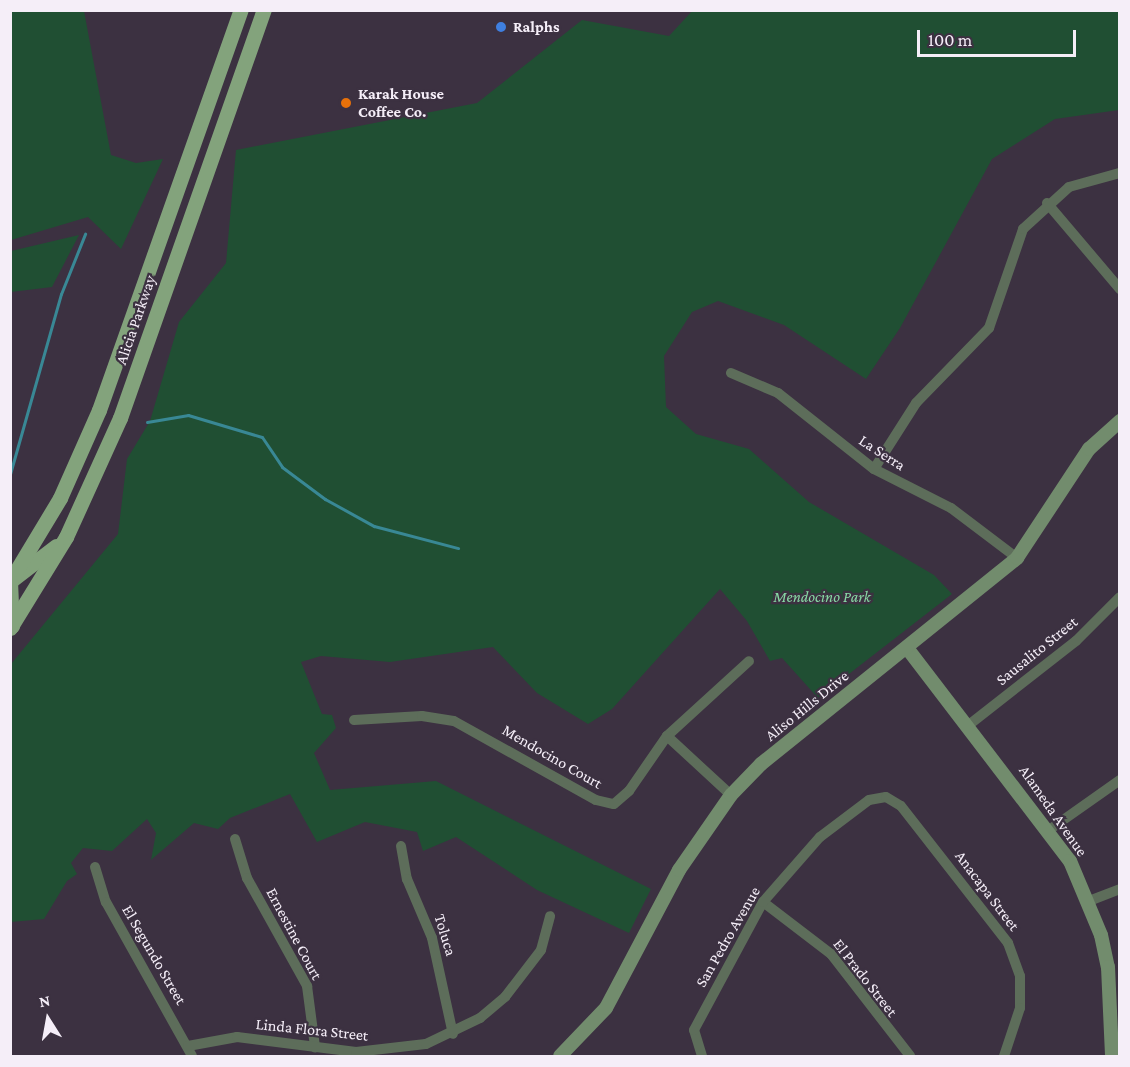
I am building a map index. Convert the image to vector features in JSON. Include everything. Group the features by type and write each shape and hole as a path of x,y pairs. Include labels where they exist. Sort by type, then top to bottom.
{"main road":[{"name":"Alicia Parkway","path":"10,581 60,498 99,410 240,10"},
{"name":"Alicia Parkway","path":"11,627 66,537 120,418 264,10"},
{"path":"228,47 250,53"},
{"path":"11,627 10,581 66,537"}],"street":[{"path":"874,469 916,403 989,328 1011,255 1023,229 1047,203 1087,180 1119,173"},
{"path":"1047,203 1119,289"},
{"name":"La Serra","path":"731,373 778,393 874,469 951,508 1017,558"},
{"name":"Aliso Hills Drive","path":"560,1056 606,1008 679,870 731,795 761,764 1017,558 1089,449 1119,421"},
{"name":"Sausalito Street","path":"970,724 1076,641 1119,597"},
{"name":"Alameda Avenue","path":"907,648 970,724 1049,830 1089,901 1108,967 1116,1042 1112,1056"},
{"name":"Mendocino Court","path":"354,720 422,716 454,721 605,803 623,798 667,736 749,661"},
{"path":"667,736 731,795"},
{"path":"1049,830 1119,780"},
{"name":"San Pedro Avenue","path":"702,1056 693,1038 764,902 820,837 869,800 886,797"},
{"name":"Anacapa Street","path":"886,797 901,806 1008,943 1020,976 1020,1008 1004,1056"},
{"name":"Ernestine Court","path":"235,839 248,878 306,986 315,1047"},
{"name":"Toluca","path":"401,846 407,879 432,938 453,1034"},
{"name":"El Segundo Street","path":"95,867 106,902 190,1052"},
{"path":"1089,901 1119,889"},
{"name":"El Prado Street","path":"764,902 831,954 910,1056"},
{"name":"Linda Flora Street","path":"190,1052 237,1037 315,1047 392,1052 453,1034 480,1018 524,976 541,950 550,916"}],"green space":[{"path":"11,10 84,11 111,155 136,163 163,159 121,249 88,217 11,240"},
{"name":"Mendocino Park","path":"693,10 1119,11 1119,110 1055,119 992,159 900,328 866,379 784,325 718,301 692,312 664,356 666,407 696,434 749,449 809,502 934,575 952,594 818,698 782,658 770,661 747,621 720,589 612,709 588,724 537,693 493,647 390,662 321,656 301,662 322,714 332,715 336,728 314,753 330,790 436,781 651,889 629,933 537,890 456,837 423,851 417,832 365,822 317,842 290,794 230,818 218,829 194,823 151,860 156,833 147,819 112,851 83,848 71,863 77,874 67,881 44,919 11,922 11,664 118,534 127,459 150,421 179,322 226,263 236,150 477,103 582,20 669,36"},
{"path":"79,235 52,287 11,292 11,251"}],"waterway":[{"path":"10,474 61,294 85,234"},
{"path":"147,422 188,415 262,437 282,467 325,499 374,526 458,548"}],"place":[{"name":"Ralphs","path":"501,27"},
{"name":"Karak House Coffee Co.","path":"346,103"}]}
